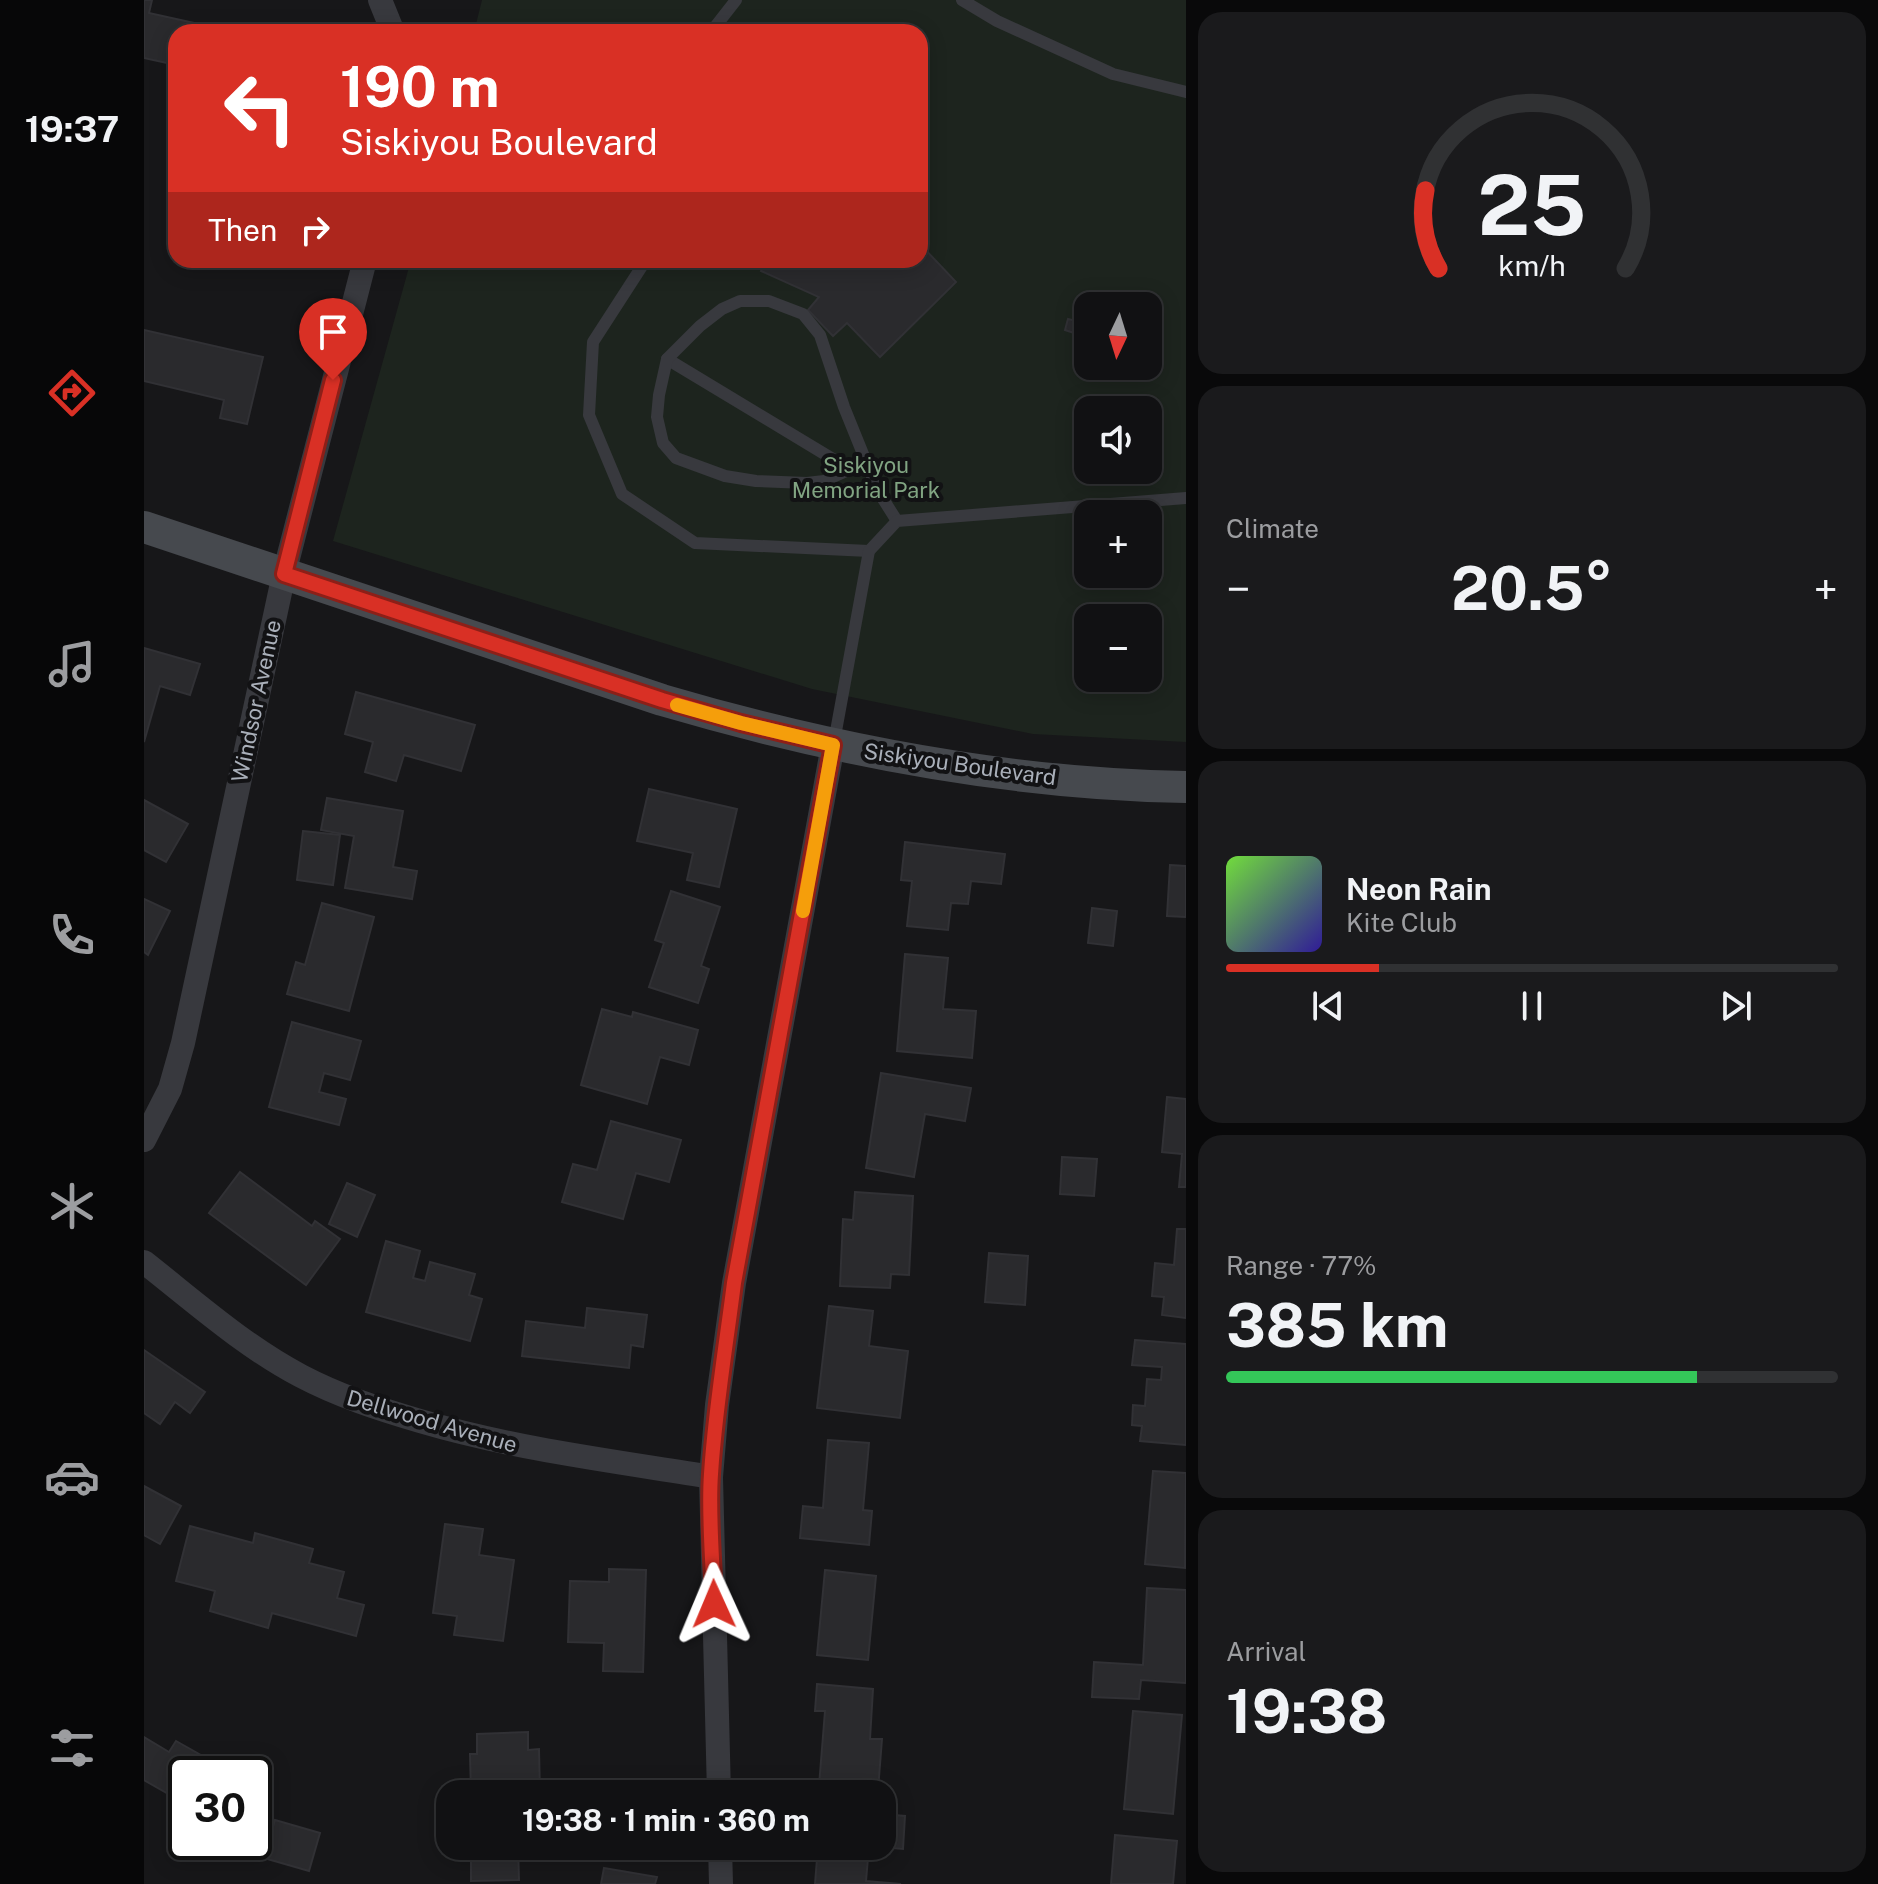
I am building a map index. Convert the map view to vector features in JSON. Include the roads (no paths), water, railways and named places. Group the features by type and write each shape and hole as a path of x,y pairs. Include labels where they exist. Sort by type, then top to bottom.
{"street":[{"path":"380,0 390,24"},
{"name":"Windsor Avenue","path":"144,1140 170,1089 183,1043 284,574 363,268"},
{"name":"Siskiyou Boulevard","path":"144,527 662,700 741,723 894,757 995,772 1186,787"},
{"path":"719,1780 711,1477 717,1405 734,1283 833,745"},
{"name":"Dellwood Avenue","path":"144,1262 260,1352 342,1396 455,1431 531,1448 711,1477"},
{"path":"720,1860 721,1884"}],"lane":[{"path":"717,24 736,0"},
{"path":"962,0 997,21 1113,74 1186,92"},
{"path":"641,268 593,342 589,415 622,494 695,543 869,551"},
{"path":"866,462 824,481 807,483 725,476 676,458 663,443 657,417 667,359 700,326 722,309 740,301 769,301 803,314 820,335 844,407 878,491 897,521"},
{"path":"667,359 851,470"},
{"path":"833,745 869,551 897,521 1186,498"}],"park label":[{"name":"Siskiyou Memorial Park","path":"866,478"}]}
